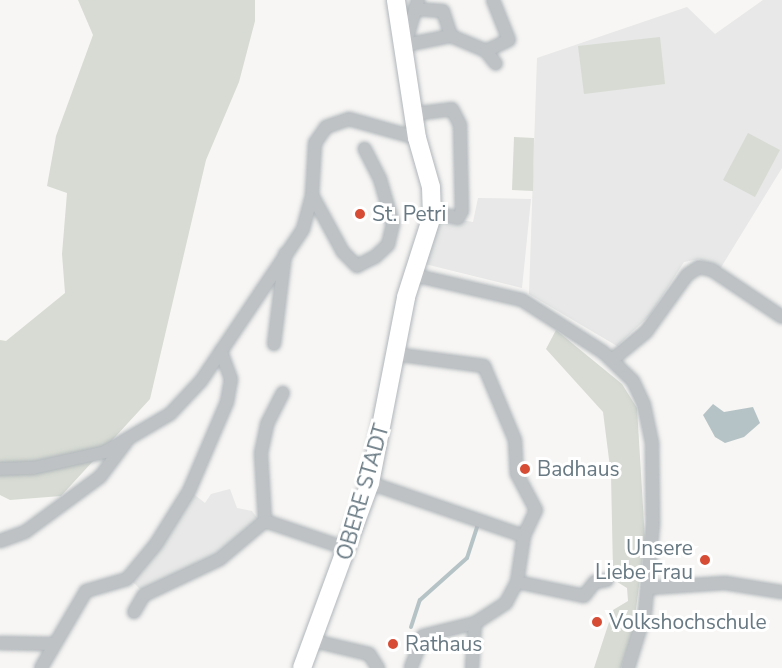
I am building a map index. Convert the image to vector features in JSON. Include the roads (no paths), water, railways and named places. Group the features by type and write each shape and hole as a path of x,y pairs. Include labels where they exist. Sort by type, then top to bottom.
{"street":[{"path":"413,114 452,109 460,125 462,211 458,218 432,212 431,187 417,138 413,114 405,45 397,0 443,11 451,36"},
{"path":"486,51 509,40 493,0"},
{"path":"405,45 416,5"},
{"path":"405,45 451,36 486,51 496,64"},
{"path":"0,469 33,468 105,452 170,414 221,351 286,250 303,229 312,195 315,143 319,133 337,120 417,138"},
{"path":"312,195 343,252 357,266 375,257 388,245 393,224 380,179 365,149"},
{"name":"OBERE STADT","path":"302,668 348,549 370,483 394,354 413,276 432,212"},
{"path":"274,344 286,250"},
{"path":"614,359 646,332 687,275 699,267 712,270 782,317"},
{"path":"413,276 522,300 614,359 633,381 644,405 652,444 649,588 628,668"},
{"path":"41,668 86,591 127,579 156,544 189,491 227,402 231,379 221,351"},
{"path":"394,354 484,366 514,440 517,474 536,510 524,536 517,582 506,603 475,623 423,636 411,668"},
{"path":"265,521 261,453 267,424 283,393"},
{"path":"0,541 25,532 100,477 126,441"},
{"path":"370,483 524,536"},
{"path":"265,521 348,549"},
{"path":"134,612 144,596 220,559 265,521"},
{"path":"517,582 584,596 595,582 607,580"},
{"path":"649,588 725,583 782,592"},
{"path":"472,668 475,623"},
{"path":"314,641 369,654 378,668"},
{"path":"0,643 53,644"}],"waterway":[{"path":"411,627 420,600 467,558 477,527"}],"place":[{"name":"St. Petri","path":"360,214"},
{"name":"Badhaus","path":"525,469"},
{"name":"Unsere Liebe Frau","path":"705,560"},
{"name":"Volkshochschule","path":"597,622"},
{"name":"Rathaus","path":"393,644"}]}
